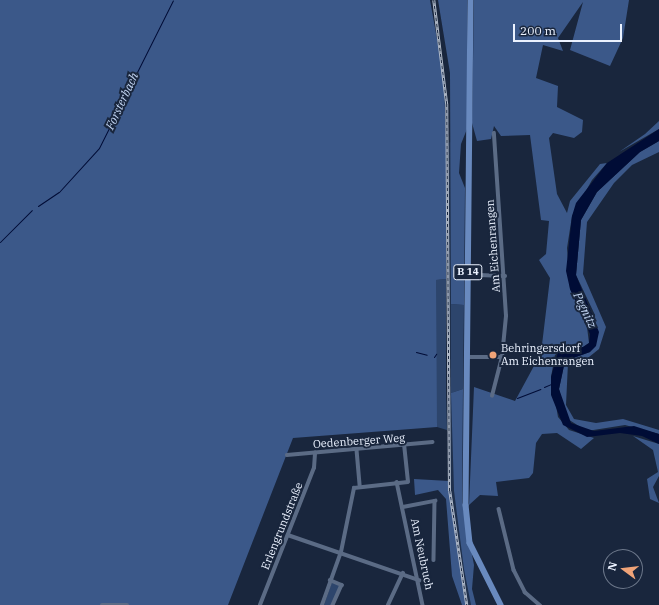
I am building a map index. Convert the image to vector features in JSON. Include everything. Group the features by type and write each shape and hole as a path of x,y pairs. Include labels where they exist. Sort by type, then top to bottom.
{"main road":[{"name":"B 14","path":"471,0 465,483 470,543 502,605"}],"street":[{"name":"Am Eichenrangen","path":"492,396 502,358 505,276 494,133"},
{"path":"479,275 505,276"},
{"path":"466,357 502,358"},
{"name":"Oedenberger Weg","path":"287,454 357,450 432,442"},
{"path":"322,605 341,552 354,488 360,485 408,482 404,446"},
{"path":"357,450 360,485"},
{"name":"Erlengrundstraße","path":"260,605 314,468 315,453"},
{"name":"Am Neubruch","path":"397,482 419,580 423,605"},
{"name":"Am Neubruch","path":"403,507 435,501 434,560"},
{"path":"499,508 514,570 525,592 540,605"},
{"path":"288,535 403,573 419,580"},
{"path":"388,605 403,573"},
{"path":"330,580 342,585 333,605"},
{"path":"102,605 127,605"}],"shaded area":[{"path":"0,0 430,0 444,78 446,141 446,279 436,280 437,427 293,438 228,605 0,605"},
{"path":"438,0 467,0 467,129 461,144 459,173 465,188 464,305 451,304 450,73"},
{"path":"474,0 629,0 623,38 610,66 570,50 583,2 558,38 563,51 543,45 536,78 558,86 557,107 583,120 582,132 574,138 553,133 549,138 557,194 567,213 570,201 600,164 607,163 592,180 572,216 567,248 570,289 586,319 589,343 583,347 564,347 555,355 551,377 558,417 569,430 594,438 581,449 557,433 542,434 536,443 533,473 529,478 496,482 498,496 480,495 469,505 474,387 515,401 541,353 550,278 539,260 546,254 549,221 541,220 530,135 501,136 494,126 491,139 477,141 472,123"},
{"path":"659,121 659,129 619,152 645,134"},
{"path":"659,141 659,152 632,165 614,183 587,222 583,274 606,327 599,349 584,361 568,363 566,405 574,419 596,423 623,419 659,430 659,434 625,425 587,431 566,418 559,389 565,361 590,352 595,315 576,275 581,220 597,192 640,152"},
{"path":"451,142 454,491 471,605 466,605 459,569 449,492 446,143"},
{"path":"446,279 447,430 437,427 434,387 436,280"},
{"path":"451,304 464,305 463,389 451,393"},
{"path":"463,389 462,502 474,565 472,589 476,605 471,605 464,569 454,491 451,393"},
{"path":"633,436 659,444 659,476 653,487 659,503 650,499 647,479 658,472 653,450"},
{"path":"414,479 449,481 466,605 462,605 452,576 446,499 438,490 415,495"},
{"path":"332,582 340,586 332,605 324,605"}],"water":[{"name":"Pegnitz","path":"659,129 659,141 640,152 597,192 581,220 576,275 599,332 596,346 590,352 565,361 559,389 571,423 594,431 634,426 659,434 659,444 642,436 620,433 587,437 563,425 551,395 551,377 559,348 583,347 589,343 590,334 570,289 566,271 572,216 576,203 607,163"}],"waterway":[{"name":"Forsterbach","path":"38,206 59,192 99,148 173,0"},
{"name":"Forsterbach","path":"0,242 32,210"},
{"path":"416,352 427,355"},
{"path":"544,387 551,384"},
{"path":"517,398 540,389"}],"railway":[{"path":"434,0 447,104 450,491 467,605"}],"place":[{"name":"Behringersdorf Am Eichenrangen","path":"493,355"}]}
